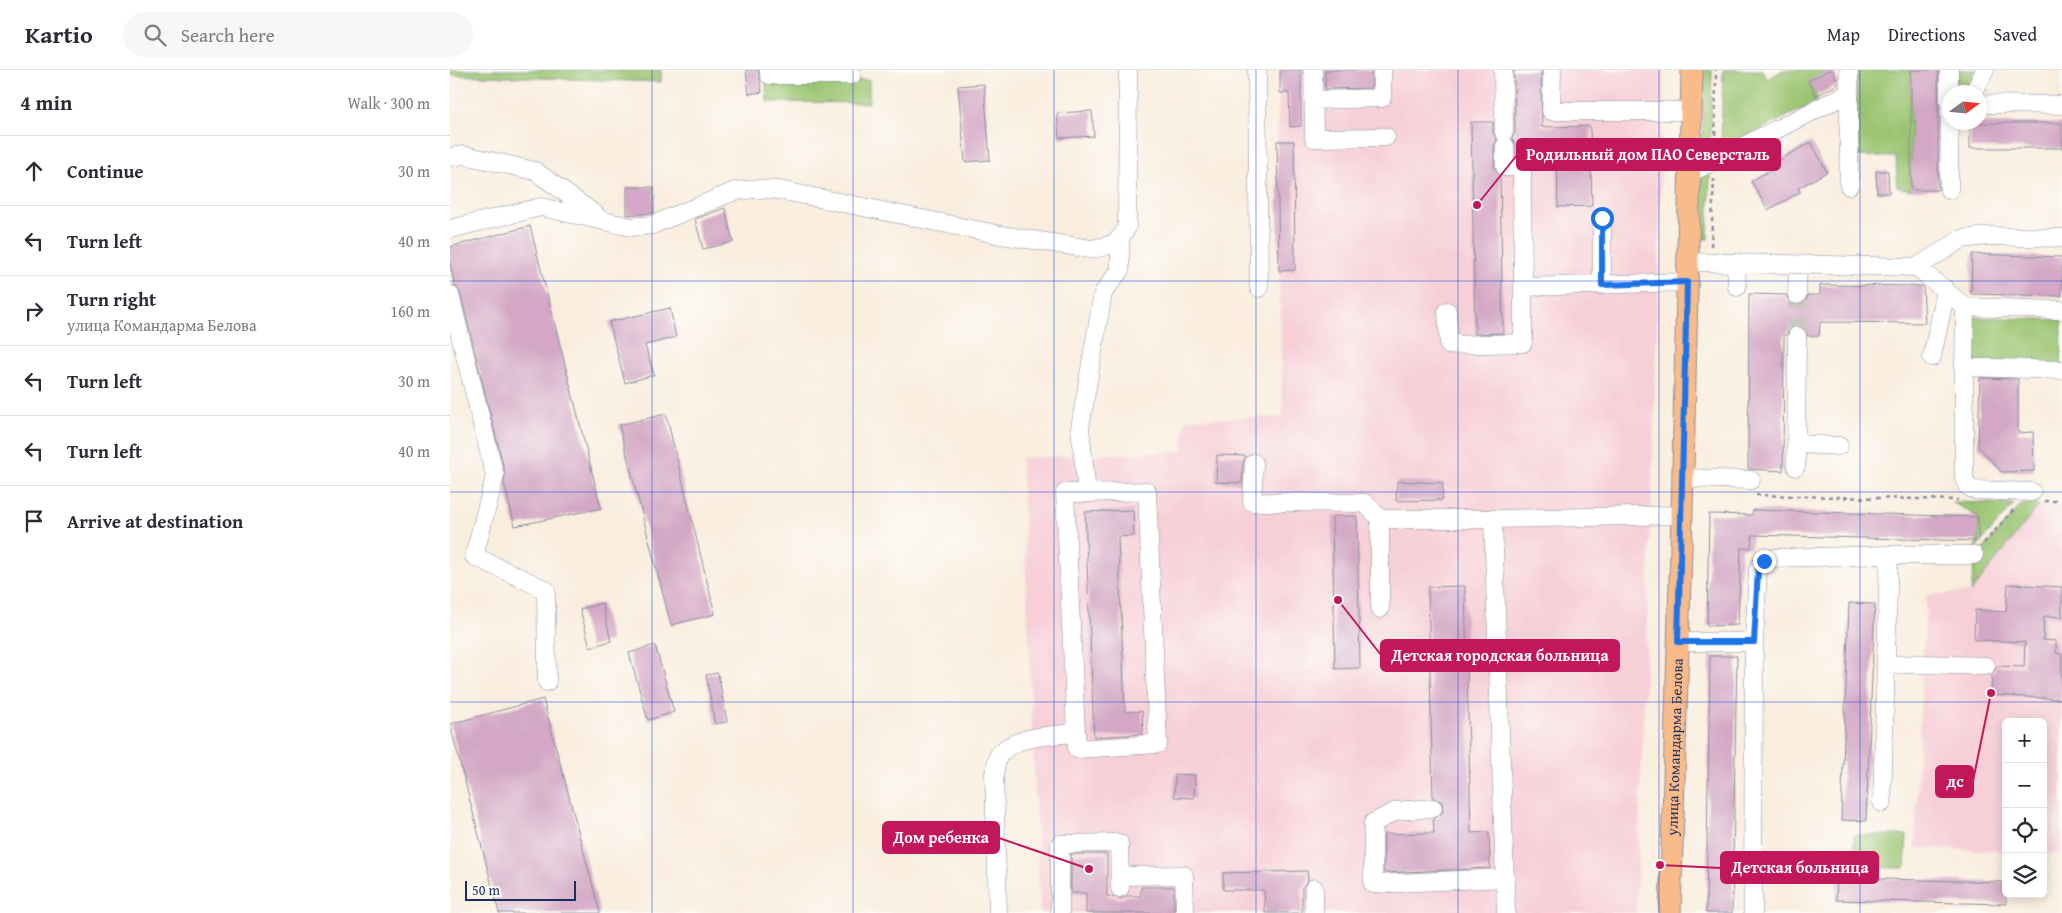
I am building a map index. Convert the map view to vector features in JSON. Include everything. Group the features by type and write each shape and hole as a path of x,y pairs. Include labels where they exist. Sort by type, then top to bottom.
{"main road":[{"name":"улица Командарма Белова","path":"1670,913 1683,478 1692,70"}],"street":[{"path":"769,70 769,74 852,75"},
{"path":"1087,493 1080,428 1103,293 1120,270 1120,240 1127,227 1128,70"},
{"path":"1257,70 1259,288"},
{"path":"1312,70 1314,138 1386,137"},
{"path":"1313,100 1382,98 1382,70"},
{"path":"1447,311 1449,345 1523,342 1522,166 1505,167 1503,70"},
{"path":"1552,70 1551,111 1691,111"},
{"path":"1849,70 1849,186"},
{"path":"1949,70 1949,85"},
{"path":"1978,85 1985,70"},
{"path":"1690,173 1849,93"},
{"path":"1987,104 2062,105"},
{"path":"1949,130 1949,190"},
{"path":"450,157 464,155 535,171 602,219"},
{"path":"450,228 541,207 602,219 631,227 652,225 735,191 755,189 779,190 1001,235 1091,249 1106,247 1120,240"},
{"path":"1602,218 1602,285"},
{"path":"1523,287 1602,285 1736,264 1917,267 1962,239 1988,236 2062,238"},
{"path":"1736,264 1737,287"},
{"path":"1797,295 1798,265"},
{"path":"1917,267 1965,306 2062,310"},
{"path":"1932,357 1943,305 1944,288"},
{"path":"450,295 495,476 474,556 546,590 547,682"},
{"path":"1965,306 1964,478 1967,486 1974,490 2030,498"},
{"path":"1796,467 1797,336"},
{"path":"1964,367 2062,370"},
{"path":"1797,444 1839,446"},
{"path":"1254,462 1252,502 1365,503 1380,519 1380,609"},
{"path":"1683,478 1751,480"},
{"path":"1147,491 1158,744 1077,749 1065,493 1087,493 1147,491"},
{"path":"1380,519 1493,519 1682,514"},
{"path":"1493,519 1506,913"},
{"path":"1753,913 1754,642 1758,569 1764,561 1774,558 1974,554"},
{"path":"1882,803 1889,555"},
{"path":"1678,642 1754,642"},
{"path":"1886,665 1986,666"},
{"path":"998,913 994,774 998,757 1009,744 1050,735 1076,733"},
{"path":"1433,808 1396,811 1373,824 1373,884 1505,878"},
{"path":"1060,913 1060,844 1118,842 1120,882 1184,874 1185,913"},
{"path":"1314,888 1314,913"}],"path":[{"path":"1769,496 1962,500"},
{"path":"1974,554 2030,498 2057,501"}],"shaded area":[{"path":"1280,70 1664,70 1653,458 1636,913 1040,913 1021,458 1182,451 1185,419 1283,417 1279,271 1295,270 1294,141 1277,141"},
{"path":"2039,505 2062,506 2062,853 2047,853 2047,718 2002,718 2002,851 1915,848 1922,664 1927,595 1971,592"}],"green space":[{"path":"450,70 661,70 661,82 450,75"},
{"path":"1703,70 1712,70 1710,150 1702,150"},
{"path":"1723,70 1762,70 1767,79 1783,70 1829,70 1809,81 1818,101 1721,149"},
{"path":"1857,70 1911,70 1911,190 1897,187 1896,157 1856,156"},
{"path":"1955,70 1976,70 1968,85 1955,85"},
{"path":"766,80 869,80 869,103 767,102"},
{"path":"1702,172 1710,173 1708,239 1700,239"},
{"path":"1973,317 2062,320 2061,367 1971,364"},
{"path":"1952,502 2014,504 1974,550 1978,541 1978,517"},
{"path":"2022,504 2039,505 1971,592 1975,559"},
{"path":"1854,835 1907,835 1905,868 1854,867"}],"building":[{"path":"746,70 758,70 762,92 749,94"},
{"path":"1280,70 1301,70 1301,126 1290,127 1289,93 1280,93"},
{"path":"1325,70 1371,70 1371,88 1325,89"},
{"path":"1514,70 1541,70 1542,127 1590,126 1592,206 1558,207 1557,153 1516,154 1516,146 1512,138 1515,132"},
{"path":"1829,70 1833,70 1838,84 1816,96 1808,81"},
{"path":"1911,70 1938,70 1938,190 1911,190"},
{"path":"984,84 990,160 965,162 958,86"},
{"path":"1092,111 1094,136 1059,138 1057,113"},
{"path":"1471,122 1493,122 1493,133 1497,140 1494,146 1494,167 1500,176 1503,333 1475,334"},
{"path":"1987,123 2062,123 2062,148 1970,148 1970,130 1987,130"},
{"path":"1277,141 1294,141 1295,270 1279,271"},
{"path":"1811,142 1827,172 1798,188 1800,192 1768,210 1751,181 1779,166 1776,162"},
{"path":"1876,171 1888,171 1889,193 1877,193"},
{"path":"627,187 654,187 654,213 627,215"},
{"path":"725,208 733,242 703,249 695,219"},
{"path":"530,226 601,508 515,526 504,483 505,473 460,292 455,286 450,264 450,247"},
{"path":"1972,254 2062,257 2062,296 1971,294"},
{"path":"1820,285 1923,286 1925,323 1820,322 1819,336 1808,336 1802,327 1791,327 1786,335 1784,335 1783,471 1748,469 1749,294 1786,295 1791,304 1797,306 1806,301 1808,295 1820,295"},
{"path":"670,308 676,337 645,345 654,375 625,383 609,322"},
{"path":"1980,378 2018,379 2018,433 2033,432 2034,471 2002,472 1978,446"},
{"path":"666,414 715,614 671,625 619,425"},
{"path":"1217,455 1246,456 1243,462 1242,483 1216,482"},
{"path":"1397,481 1443,483 1442,500 1396,501"},
{"path":"1133,510 1134,536 1118,537 1125,712 1142,711 1143,734 1094,737 1085,512"},
{"path":"1753,510 1978,517 1978,541 1752,535 1751,548 1741,548 1738,625 1707,626 1709,514 1752,515"},
{"path":"1332,516 1357,516 1360,668 1335,669"},
{"path":"2008,584 2062,587 2062,617 2044,616 2043,640 2056,641 2056,653 2062,654 2061,699 1991,695 1992,675 1997,666 2024,667 2025,642 1974,640 1975,610 2006,612"},
{"path":"1465,586 1471,833 1489,832 1490,868 1384,873 1384,834 1434,833 1433,819 1443,812 1442,802 1433,798 1428,587"},
{"path":"602,603 611,641 590,647 580,609"},
{"path":"1849,603 1875,604 1866,821 1841,820"},
{"path":"655,645 674,712 648,720 629,653"},
{"path":"1710,656 1737,656 1732,913 1706,913"},
{"path":"718,673 727,722 715,724 706,675"},
{"path":"543,699 600,913 499,913 450,724"},
{"path":"1175,774 1195,775 1194,798 1174,797"},
{"path":"1071,854 1107,854 1107,896 1121,899 1127,896 1141,896 1141,887 1174,887 1174,913 1086,913 1086,893 1071,893"},
{"path":"1307,871 1308,880 1302,888 1302,913 1265,913 1264,890 1223,890 1223,873"},
{"path":"1837,878 2002,882 2002,898 2006,898 2006,904 1836,900"}],"tunnel":[{"path":"1797,295 1797,336"}],"place":[{"name":"Родильный дом ПАО Северсталь","path":"1477,205"},
{"name":"Детская городская больница","path":"1338,600"},
{"name":"дс","path":"1991,693"},
{"name":"Детская больница","path":"1660,865"},
{"name":"Дом ребенка","path":"1089,869"}],"route":[{"path":"1602,218 1602,285 1687,282 1678,642 1754,642 1758,569 1764,561"}]}
